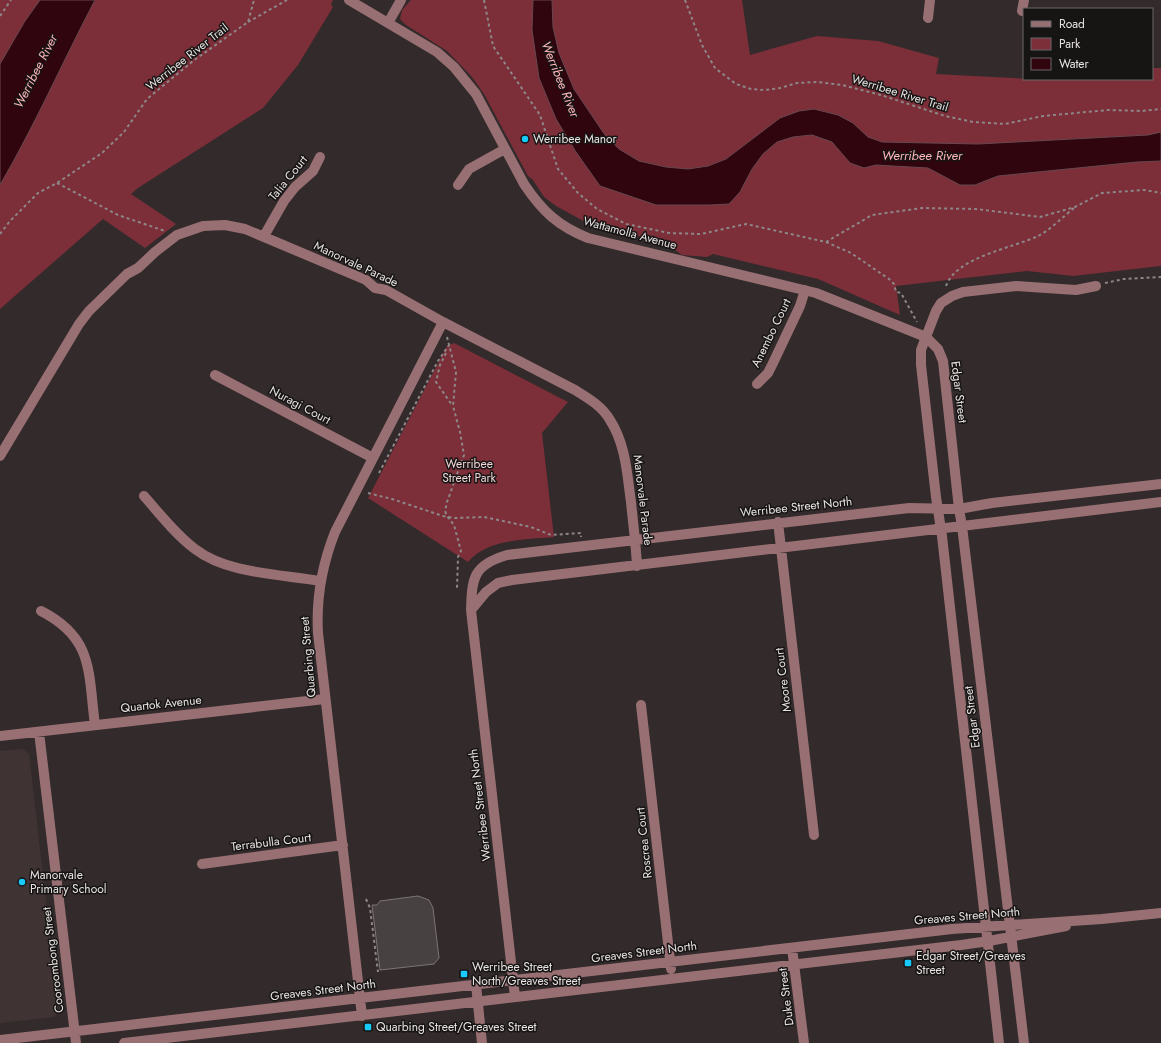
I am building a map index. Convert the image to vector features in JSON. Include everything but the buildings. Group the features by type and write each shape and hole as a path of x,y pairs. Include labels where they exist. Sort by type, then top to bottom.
{"street":[{"name":"Wattamolla Avenue","path":"349,0 436,52 454,67 476,94 533,198 545,212 558,223 575,233 588,238 816,292 926,337"},
{"path":"388,23 401,0"},
{"path":"928,18 930,0"},
{"path":"1022,10 1024,0"},
{"path":"458,185 469,169 505,148"},
{"name":"Talia Court","path":"264,236 284,201 313,171 320,157"},
{"name":"Manorvale Parade","path":"0,456 69,340 89,311 123,277 143,264 155,252 177,235 203,226 234,226 264,236 362,278 372,287 386,290 443,322 575,390 589,398 601,408 610,418 622,444 626,463 637,566"},
{"path":"926,337 936,311 941,303 963,292 1016,286 1076,290 1096,286"},
{"name":"Anembo Court","path":"757,384 768,373 800,306 805,290"},
{"name":"Quarbing Street","path":"362,1016 325,699 317,615 320,581 329,547 337,526 443,322"},
{"name":"Edgar Street","path":"999,1043 989,941 986,926 921,365 921,350 926,337 938,349 943,361 959,509 1024,1043"},
{"name":"Nuragi Court","path":"215,375 373,458"},
{"name":"Werribee Street North","path":"515,997 471,610 472,583 485,564 507,555 778,522 909,508 959,509 992,503 1161,484"},
{"path":"144,496 178,534 190,545 196,550 221,563 243,570 320,581"},
{"path":"471,610 486,592 498,583 512,580 781,549 1161,502"},
{"name":"Moore Court","path":"778,522 814,835"},
{"path":"41,611 63,624 72,632 82,648 88,667 95,725"},
{"name":"Quartok Avenue","path":"0,736 325,699"},
{"name":"Roscrea Court","path":"641,705 672,978"},
{"name":"Cooroombong Street","path":"39,732 76,1043"},
{"name":"Terrabulla Court","path":"202,864 343,845"},
{"name":"Greaves Street North","path":"0,1040 952,929 1102,919 1161,913"},
{"name":"Greaves Street North","path":"124,1043 989,941 1102,919"},
{"name":"Duke Street","path":"792,948 804,1043"},
{"path":"476,985 482,1043"}],"path":[{"path":"0,16 11,0"},
{"path":"248,22 254,0"},
{"name":"Werribee River Trail","path":"0,234 10,221 38,193 57,183 102,154 124,132 147,100 193,61 248,22 287,0"},
{"path":"484,0 493,46 540,115 558,169 578,193 597,209 626,224 669,233 701,234 746,224 826,242 852,253 889,279 894,284 896,292 901,293 926,337"},
{"name":"Werribee River Trail","path":"685,0 702,45 715,68 736,84 751,89 765,90 780,88 797,83 818,82 842,85 945,116 972,122 1005,124 1043,116 1108,110 1142,111 1161,109"},
{"path":"57,183 118,215 177,235"},
{"path":"941,303 947,282 964,266 987,254 1039,236 1075,207 1102,193 1144,190 1161,193"},
{"path":"826,242 872,215 914,209 976,209 1040,217 1075,207"},
{"path":"1096,286 1124,278 1161,277"},
{"path":"443,322 456,372 453,406 464,455 447,502 446,511 446,516 454,525 461,551 458,557 458,589"},
{"path":"449,345 440,365 436,382 453,406"},
{"path":"376,476 381,471 438,361 449,345"},
{"path":"354,493 364,499 368,492 443,516 455,518 484,517 531,527 551,535 581,533 582,547"},
{"path":"366,899 370,908 378,972"}],"shaded area":[{"name":"Manorvale Primary School","path":"23,749 29,754 59,1011 54,1017 0,1023 0,751"}],"green space":[{"path":"0,0 333,0 331,5 333,7 298,65 263,108 138,188 131,194 176,224 145,248 103,219 0,309"},
{"path":"411,0 742,0 750,55 817,36 878,41 939,58 936,74 1023,79 1023,80 1153,80 1153,68 1161,68 1161,266 1073,276 1027,271 896,286 900,315 818,279 713,254 707,257 682,255 666,243 589,224 556,206 544,197 533,180 528,176 484,94 472,77 447,51 406,25 400,19 402,10"},
{"name":"Werribee Street Park","path":"454,343 568,402 542,433 554,537 497,544 486,548 468,562 368,498 447,346"}],"water":[{"name":"Werribee River","path":"40,0 95,0 25,139 0,185 0,64 25,21"},
{"name":"Werribee River","path":"533,0 552,0 553,27 559,53 574,89 605,135 619,149 639,161 666,167 688,169 708,166 726,159 780,118 799,111 814,109 838,115 853,123 868,137 882,142 978,144 1148,135 1161,132 1161,161 1137,162 998,176 975,185 960,185 928,168 876,165 864,168 850,163 832,142 812,135 793,137 777,142 763,154 752,169 740,192 729,204 656,205 600,186 576,152 556,119 539,78 532,30"}],"place":[{"name":"Werribee Manor","path":"525,139"},
{"name":"Manorvale Primary School","path":"22,882"},
{"name":"Edgar Street/Greaves Street","path":"908,963"},
{"name":"Werribee Street North/Greaves Street","path":"464,974"},
{"name":"Quarbing Street/Greaves Street","path":"368,1027"}]}
